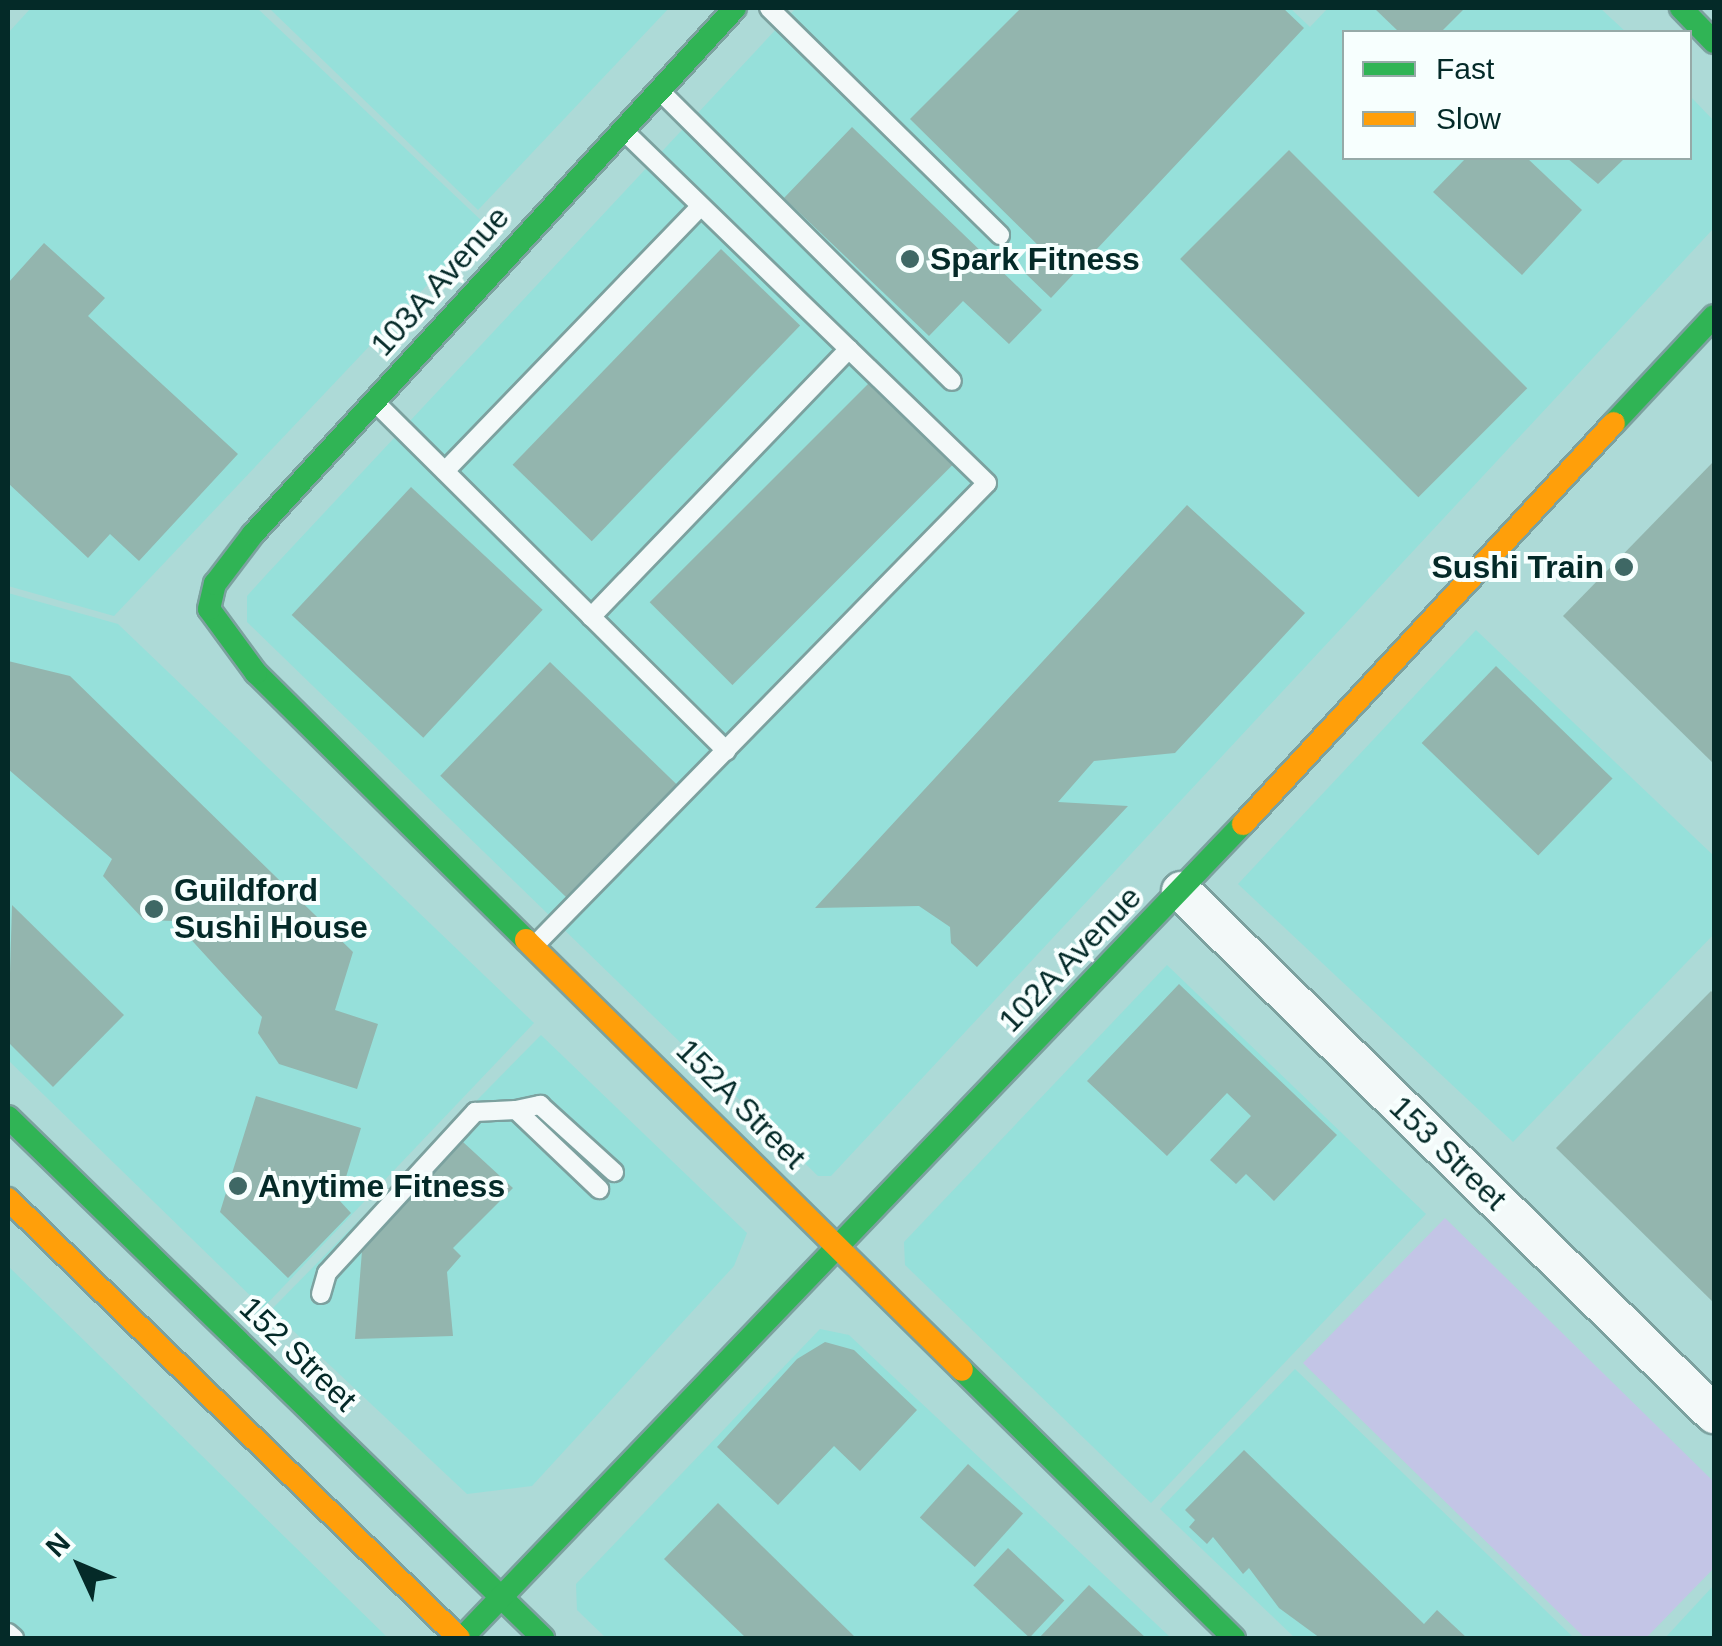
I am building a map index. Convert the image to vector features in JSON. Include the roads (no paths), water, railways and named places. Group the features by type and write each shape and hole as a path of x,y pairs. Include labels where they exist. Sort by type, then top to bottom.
{"street":[{"name":"103A Avenue","path":"209,608 215,584 254,534 734,8"},
{"path":"1681,8 1714,42"},
{"name":"102A Avenue","path":"460,1638 1181,891 1714,316"},
{"name":"152A Street","path":"209,608 256,672 1234,1638"},
{"name":"153 Street","path":"1181,891 1714,1414"},
{"name":"152 Street","path":"8,1117 544,1638"},
{"path":"8,1199 460,1638"}],"lane":[{"path":"769,8 1000,235"},
{"path":"659,90 952,381"},
{"path":"535,946 988,483 623,130"},
{"path":"445,471 701,206"},
{"path":"591,617 849,348"},
{"path":"374,402 726,750"},
{"path":"322,1294 327,1273 475,1112 516,1110 540,1104 614,1172"},
{"path":"516,1110 599,1189"},
{"path":"8,1633 14,1638"}],"place":[{"name":"Spark Fitness","path":"910,259"},
{"name":"Sushi Train","path":"1624,567"},
{"name":"Guildford Sushi House","path":"154,909"},
{"name":"Anytime Fitness","path":"238,1186"}]}
